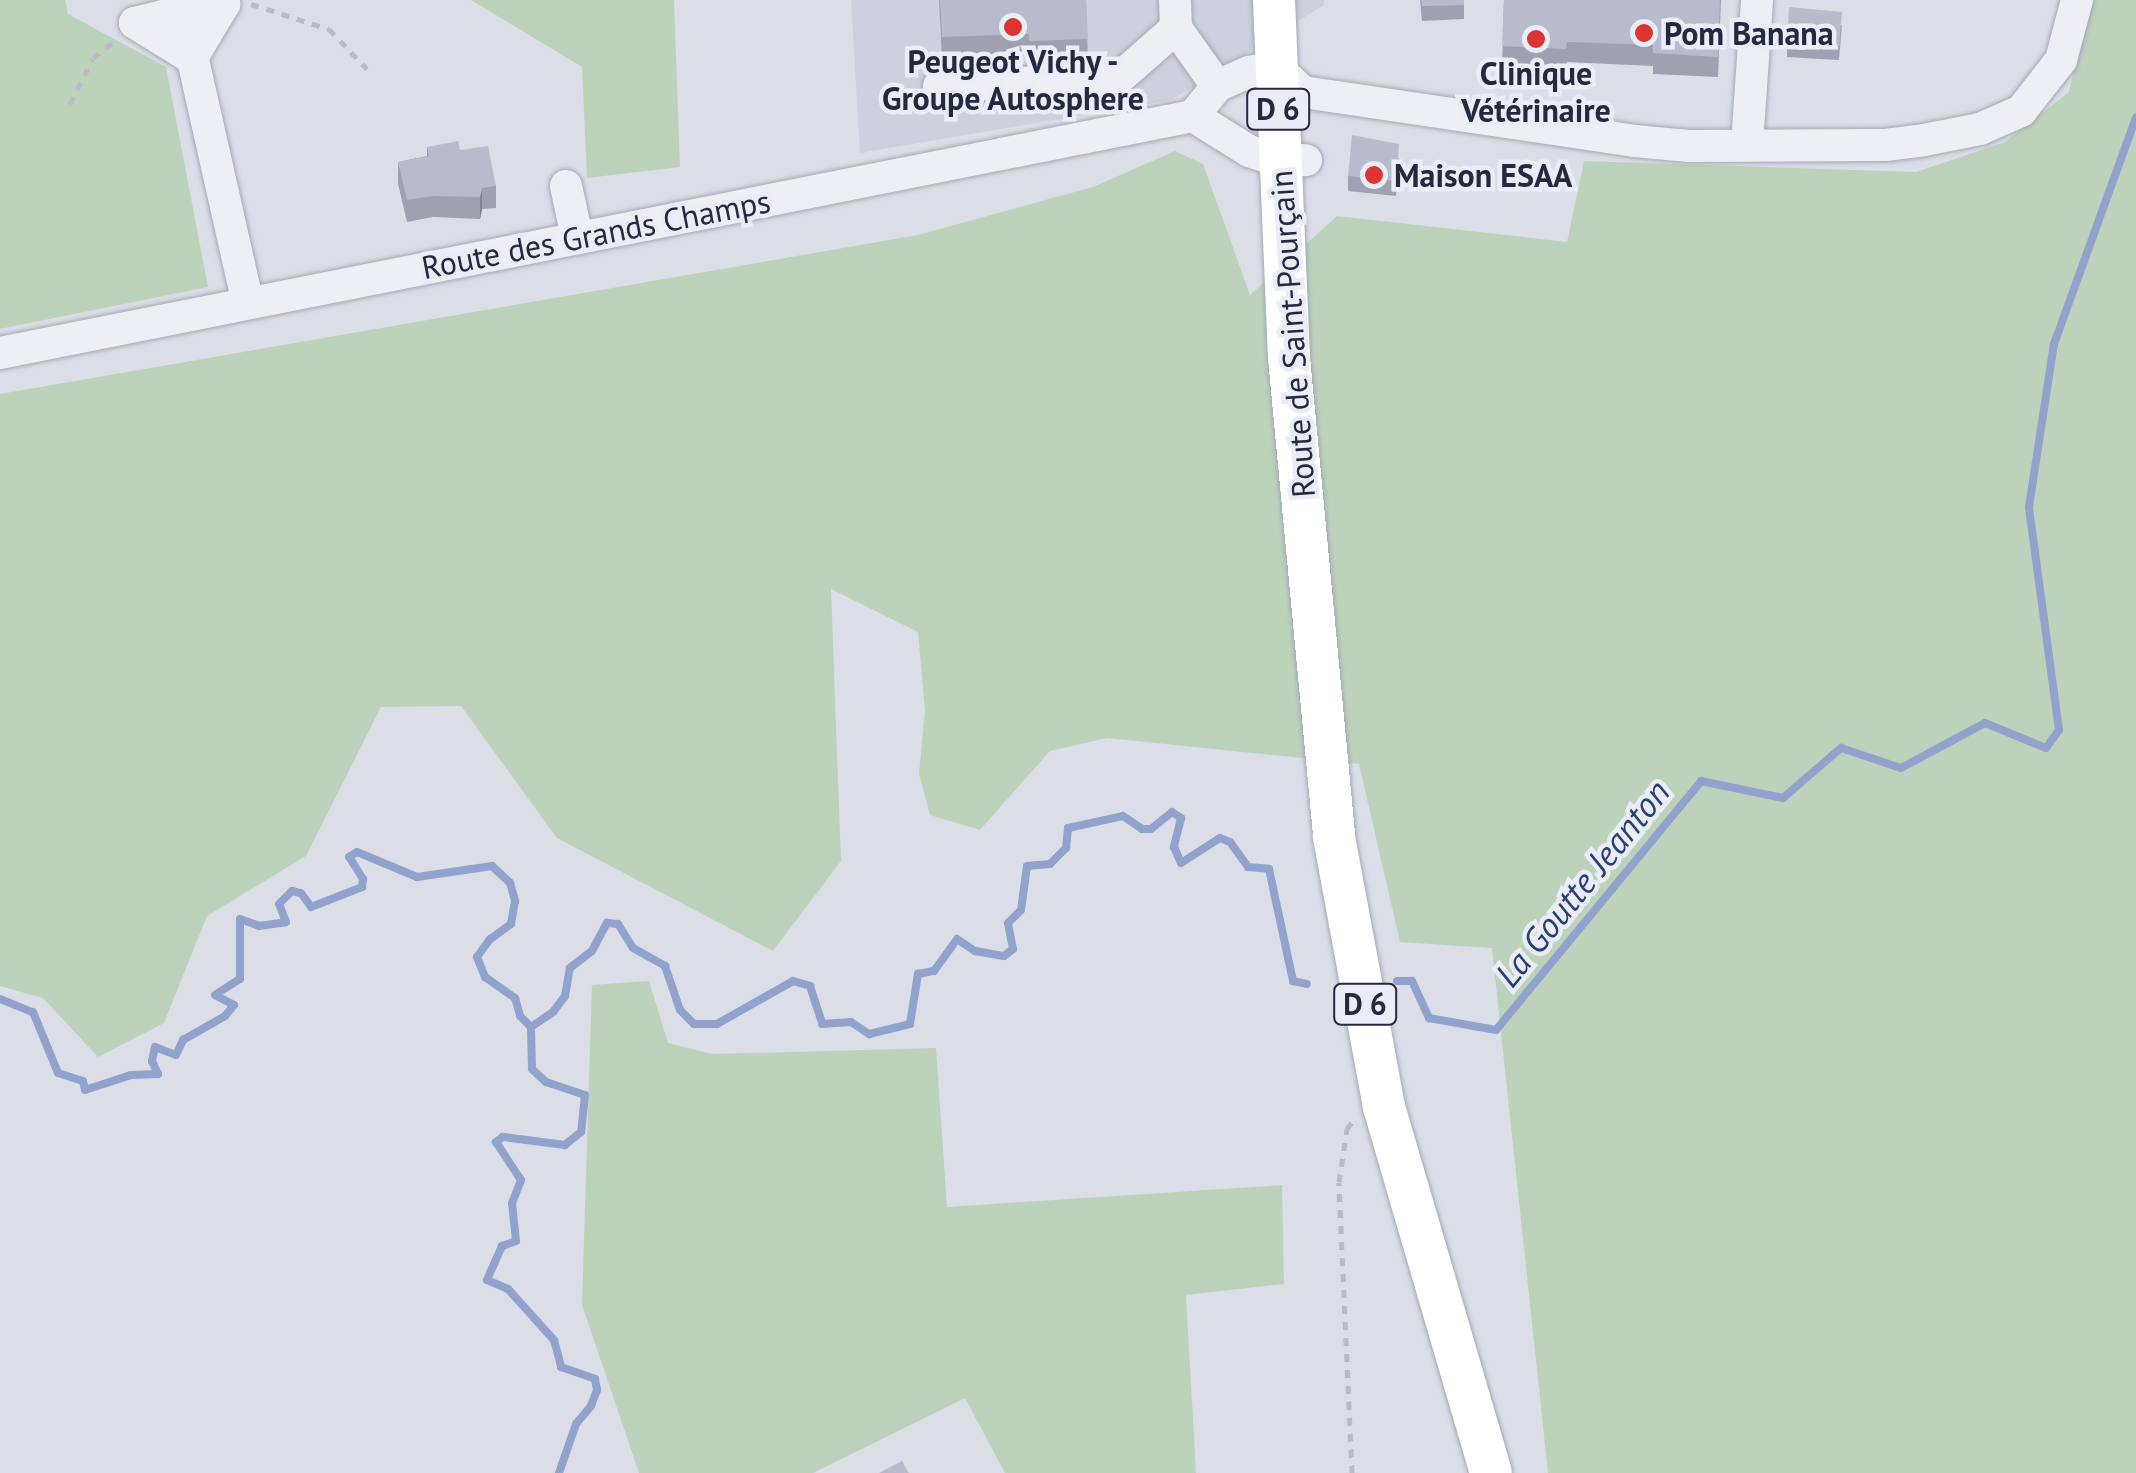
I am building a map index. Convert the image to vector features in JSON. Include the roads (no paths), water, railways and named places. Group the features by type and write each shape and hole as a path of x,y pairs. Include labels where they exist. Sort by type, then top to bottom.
{"main road":[{"name":"Route de Saint-Pourçain","path":"1274,0 1290,80 1293,159 1289,358 1334,837 1384,1106 1492,1473"},
{"name":"Route de Saint-Pourçain","path":"1290,80 1300,0"}],"street":[{"path":"1748,144 1757,0"},
{"path":"1293,159 1249,151 1193,116 1217,86 1250,72 1634,141 1884,145 1980,130 2021,111 2061,60 2077,0"},
{"path":"224,4 192,58 135,24 224,4"},
{"path":"182,12 248,303"},
{"path":"939,86 1118,80 1175,14 1217,86"},
{"name":"Route des Grands Champs","path":"0,353 1193,116"},
{"path":"566,186 576,237"}],"waterway":[{"name":"La Goutte Jeanton","path":"1397,981 1412,981 1429,1018 1496,1030 1701,781 1783,798 1841,748 1901,768 1985,723 2046,748 2059,730 2029,507 2054,344 2136,117"},
{"name":"La Goutte Jeanton","path":"531,1027 553,1012 565,996 570,968 592,951 607,923 618,924 633,948 665,966 680,1010 694,1024 717,1024 793,981 810,986 822,1024 851,1022 869,1034 910,1024 918,974 934,971 957,939 975,951 1004,956 1013,949 1008,923 1021,910 1027,866 1050,864 1066,848 1068,828 1123,816 1142,829 1151,829 1172,812 1181,818 1174,847 1181,863 1220,838 1230,842 1248,867 1269,869 1293,981 1307,984"},
{"name":"La Goutte Jeanton","path":"0,999 33,1012 58,1073 83,1081 85,1090 131,1075 158,1074 152,1061 155,1047 176,1055 183,1040 225,1016 234,1005 215,995 240,979 240,919 259,926 286,922 279,904 292,891 301,893 311,907 362,887 363,879 349,857 357,852 417,877 492,866 510,883 515,901 511,924 490,939 477,957 485,977 515,998 520,1016 531,1027"},
{"path":"531,1027 532,1069 546,1082 585,1095 581,1132 565,1145 503,1137 496,1142 521,1180 512,1203 516,1241 502,1246 487,1280 508,1289 554,1340 561,1367 595,1379 597,1390 591,1406 576,1424 559,1473"}],"place":[{"name":"Peugeot Vichy - Groupe Autosphere","path":"1013,27"},
{"name":"Pom Banana","path":"1644,33"},
{"name":"Clinique Vétérinaire","path":"1536,39"},
{"name":"Maison ESAA","path":"1374,175"}]}
